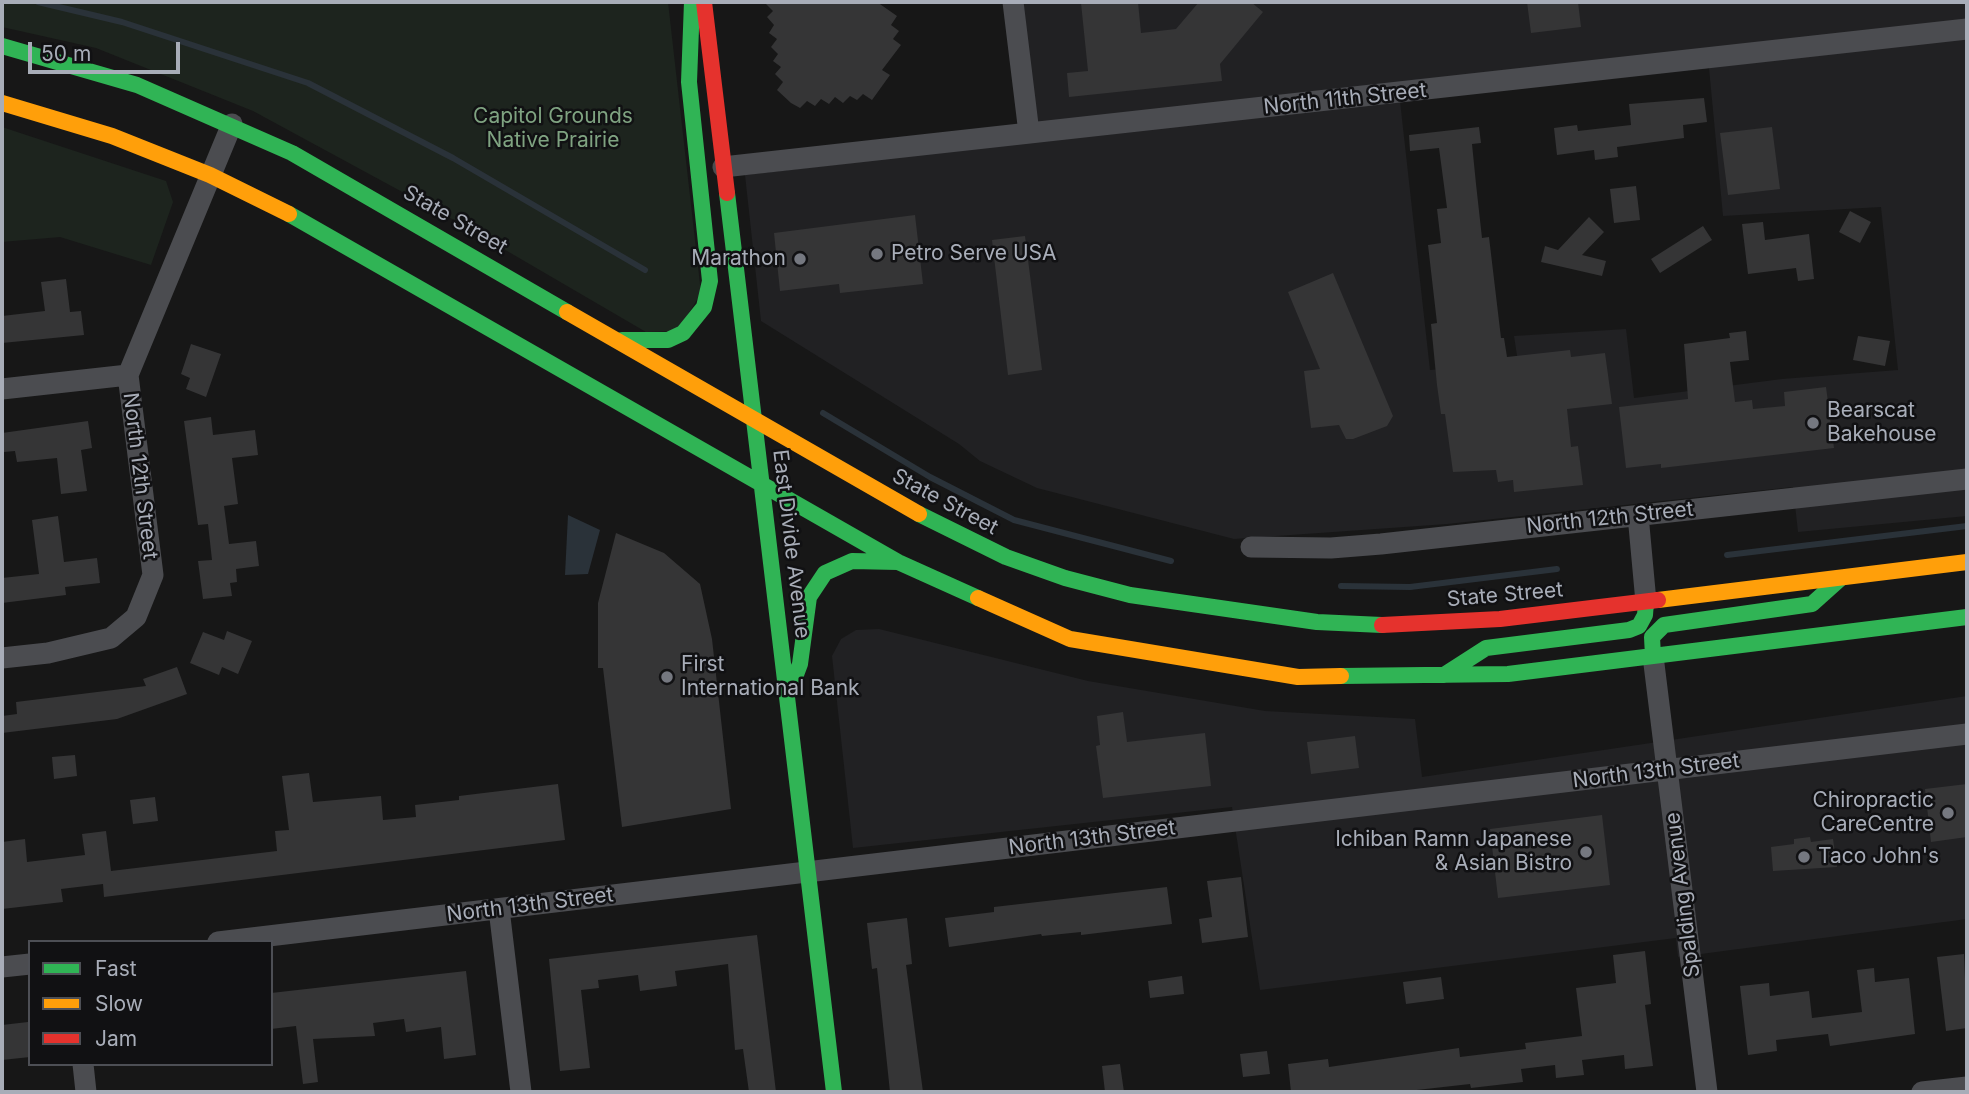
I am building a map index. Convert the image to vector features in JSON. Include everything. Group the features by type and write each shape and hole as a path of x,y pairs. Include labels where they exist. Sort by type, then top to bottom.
{"main road":[{"path":"620,340 668,340 683,333 704,307 710,281 689,82 692,2"},
{"name":"East Divide Avenue","path":"704,2 834,1092"},
{"name":"State Street","path":"2,46 106,75 232,124 348,183 932,522 1006,557 1065,578 1130,595 1317,622 1387,625 1500,618 1967,562"},
{"path":"2,103 112,136 210,175 315,228 898,562 1070,639 1298,677 1508,674 1967,617"},
{"path":"788,690 800,664 809,597 825,573 852,561 898,562"},
{"path":"1653,656 1652,637 1664,625 1812,604 1841,578"},
{"path":"1444,675 1486,649 1629,630 1639,626 1645,615 1646,601"}],"street":[{"path":"1013,2 1029,133"},
{"name":"North 11th Street","path":"723,167 1967,29"},
{"name":"North 12th Street","path":"2,658 48,653 111,638 136,617 153,575 128,375 232,124"},
{"path":"2,389 128,375"},
{"name":"North 12th Street","path":"1251,547 1308,548 1381,544 1967,479"},
{"path":"1638,515 1646,601"},
{"name":"Spalding Avenue","path":"1653,656 1707,1092"},
{"name":"North 13th Street","path":"235,940 1967,734"},
{"path":"499,909 521,1092"},
{"path":"2,967 28,964"},
{"path":"83,1066 86,1092"},
{"path":"1922,1092 1967,1087"}],"shaded area":[{"path":"1022,2 1967,2 1967,516 1798,532 1793,487 1447,524 1234,539 1037,488 980,461 959,444 761,321 745,175 1039,141","holes":["1709,68 1723,216 1881,207 1898,370 1782,379 1634,398 1626,329 1514,336 1518,362 1430,370 1400,101"]},
{"path":"568,515 600,530 588,574 565,575"},
{"path":"879,629 1088,681 1265,711 1415,719 1422,777 1967,696 1967,919 1678,957 1676,938 1260,990 1232,807 853,848 832,656 841,639 856,630"}],"green space":[{"name":"Capitol Grounds Native Prairie","path":"2,2 668,2 701,293 678,331 646,332 454,220 253,111 96,48 2,27"},
{"path":"2,127 166,181 173,202 151,265 60,237 2,242"}],"building":[{"path":"764,2 877,2 897,16 891,25 899,31 893,39 901,45 882,70 890,75 872,100 863,94 857,100 850,96 843,103 835,97 829,104 821,99 815,106 807,101 800,108 791,103 777,90 783,82 775,74 781,67 773,61 778,54 771,47 777,39 769,33 774,25 767,17 773,11"},
{"path":"1138,2 1141,33 1176,29 1199,2 1251,2 1263,12 1220,64 1222,81 1069,97 1067,73 1088,71 1081,3"},
{"path":"1527,2 1578,2 1581,27 1531,33"},
{"path":"1704,98 1707,122 1683,125 1684,138 1617,147 1618,157 1595,160 1594,150 1557,155 1554,128 1577,125 1578,131 1631,125 1629,104"},
{"path":"1479,127 1481,143 1472,144 1482,238 1489,237 1501,338 1504,338 1507,357 1570,350 1571,357 1605,353 1612,404 1567,409 1571,447 1578,446 1583,485 1514,492 1513,480 1498,482 1496,470 1453,472 1445,414 1441,414 1437,385 1431,324 1437,323 1428,245 1441,243 1437,209 1447,208 1439,148 1410,151 1409,135"},
{"path":"1772,127 1780,189 1728,195 1720,133"},
{"path":"1636,186 1640,220 1614,223 1610,189"},
{"path":"1850,211 1871,222 1860,243 1839,232"},
{"name":"Petro Serve USA","path":"915,215 923,284 840,293 839,284 780,291 774,233"},
{"path":"1589,217 1604,232 1582,255 1606,261 1602,276 1541,262 1545,246 1558,250"},
{"path":"1763,222 1765,240 1809,234 1814,279 1798,281 1796,268 1748,274 1742,224"},
{"path":"1703,226 1712,240 1660,273 1651,259"},
{"path":"1025,236 1042,370 1008,375 992,240"},
{"path":"1333,273 1393,416 1387,426 1353,439 1346,439 1339,425 1311,428 1304,371 1320,369 1288,292"},
{"path":"66,279 70,312 81,311 84,335 2,343 2,316 45,311 41,282"},
{"path":"1746,331 1749,360 1730,362 1735,402 1752,400 1753,409 1785,406 1784,392 1826,387 1834,448 1661,468 1661,464 1626,468 1619,407 1688,399 1684,344 1730,338 1729,333"},
{"path":"1858,336 1890,341 1885,366 1853,360"},
{"path":"191,344 221,354 206,397 186,389 190,378 181,374"},
{"path":"211,417 213,435 255,430 258,455 232,458 238,504 224,506 229,544 256,541 259,566 236,569 237,582 230,583 232,596 203,599 198,561 212,560 208,524 198,525 184,421"},
{"path":"88,421 92,448 81,450 87,491 61,494 57,458 17,462 15,451 4,452 2,433"},
{"path":"58,516 64,562 97,558 100,583 65,587 66,595 2,603 2,578 39,574 32,520"},
{"name":"First International Bank","path":"616,533 664,553 700,584 712,639 731,809 622,827 603,668 598,668 598,603"},
{"path":"227,631 252,641 238,674 222,667 219,675 190,663 203,632 224,640"},
{"path":"177,667 187,694 117,719 2,733 2,716 17,714 16,702 146,686 143,679"},
{"path":"1123,712 1127,742 1205,733 1211,786 1103,798 1096,746 1100,745 1097,716"},
{"path":"1355,736 1359,768 1311,774 1307,742"},
{"path":"75,755 77,776 54,779 52,757"},
{"path":"309,773 313,802 381,796 383,820 416,817 415,805 459,800 459,796 558,784 565,840 104,897 103,884 61,889 63,902 2,909 2,842 25,839 27,862 85,855 82,834 106,831 111,871 277,851 275,831 289,830 282,776"},
{"name":"Chiropractic CareCentre","path":"1967,784 1967,837 1931,842 1925,789"},
{"path":"155,797 158,821 133,824 130,800"},
{"path":"1602,815 1610,885 1498,898 1490,829"},
{"name":"Taco John's","path":"1810,837 1811,842 1833,839 1837,867 1773,871 1771,847 1794,844 1794,839"},
{"path":"1241,877 1248,937 1202,943 1199,919 1212,917 1207,881"},
{"path":"1167,887 1172,924 1081,935 1081,932 1041,934 949,947 945,918 994,912 994,907"},
{"path":"907,918 912,964 906,965 923,1092 890,1092 877,968 872,969 867,923"},
{"path":"757,935 776,1092 749,1092 743,1049 735,1050 728,964 675,971 677,986 640,991 638,975 598,980 599,988 581,990 590,1068 560,1071 549,959"},
{"path":"1645,951 1651,1004 1645,1005 1653,1066 1625,1069 1624,1055 1582,1060 1584,1075 1556,1078 1555,1065 1521,1069 1523,1082 1471,1088 1470,1084 1399,1092 1291,1092 1288,1064 1328,1059 1329,1067 1459,1048 1460,1057 1526,1049 1525,1043 1582,1036 1576,988 1616,983 1613,955"},
{"path":"1964,954 1967,1028 1946,1031 1937,957"},
{"path":"1874,968 1875,982 1909,978 1915,1034 1830,1046 1828,1034 1776,1040 1777,1051 1748,1055 1740,986 1769,983 1770,996 1809,991 1812,1018 1862,1012 1857,970"},
{"path":"466,971 476,1055 444,1059 441,1027 406,1032 404,1019 373,1023 375,1036 313,1039 318,1082 303,1084 296,1026 273,1029 273,993"},
{"path":"1182,976 1184,994 1150,998 1148,981"},
{"path":"1441,977 1444,999 1406,1004 1403,982"},
{"path":"28,1022 28,1057 2,1060 2,1025"},
{"path":"1267,1051 1270,1074 1243,1077 1240,1054"},
{"path":"1120,1064 1124,1092 1105,1092 1102,1066"}],"waterway":[{"path":"38,2 122,22 308,83 453,158 645,270"},
{"path":"823,413 930,477 1014,520 1171,561"},
{"path":"1727,555 1967,526"},
{"path":"1341,586 1410,587 1557,569"}],"traffic: fast":[{"path":"622,340 668,340 683,333 704,307 710,281 689,82 692,2"},
{"path":"2,46 137,85 292,153 567,312"},
{"path":"727,193 834,1092"},
{"path":"289,214 898,562 978,598"},
{"path":"919,514 1006,557 1065,578 1130,595 1317,622 1382,625"},
{"path":"794,680 800,664 809,597 825,573 852,561 898,562"},
{"path":"1653,656 1652,637 1664,625 1812,604 1841,578"},
{"path":"1444,675 1486,648 1629,630 1639,626 1645,615 1646,602"},
{"path":"1341,676 1508,674 1967,617"}],"traffic: slow":[{"path":"2,103 112,136 210,175 289,214"},
{"path":"567,312 919,514"},
{"path":"1658,600 1967,562"},
{"path":"978,598 1070,639 1298,677 1341,676"}],"traffic: jam":[{"path":"704,2 727,193"},
{"path":"1382,625 1500,619 1658,600"}],"place":[{"name":"Petro Serve USA","path":"877,254"},
{"name":"Marathon","path":"800,259"},
{"name":"Bearscat Bakehouse","path":"1813,423"},
{"name":"First International Bank","path":"667,677"},
{"name":"Chiropractic CareCentre","path":"1948,813"},
{"name":"Ichiban Ramn Japanese & Asian Bistro","path":"1586,852"},
{"name":"Taco John's","path":"1804,857"}]}
